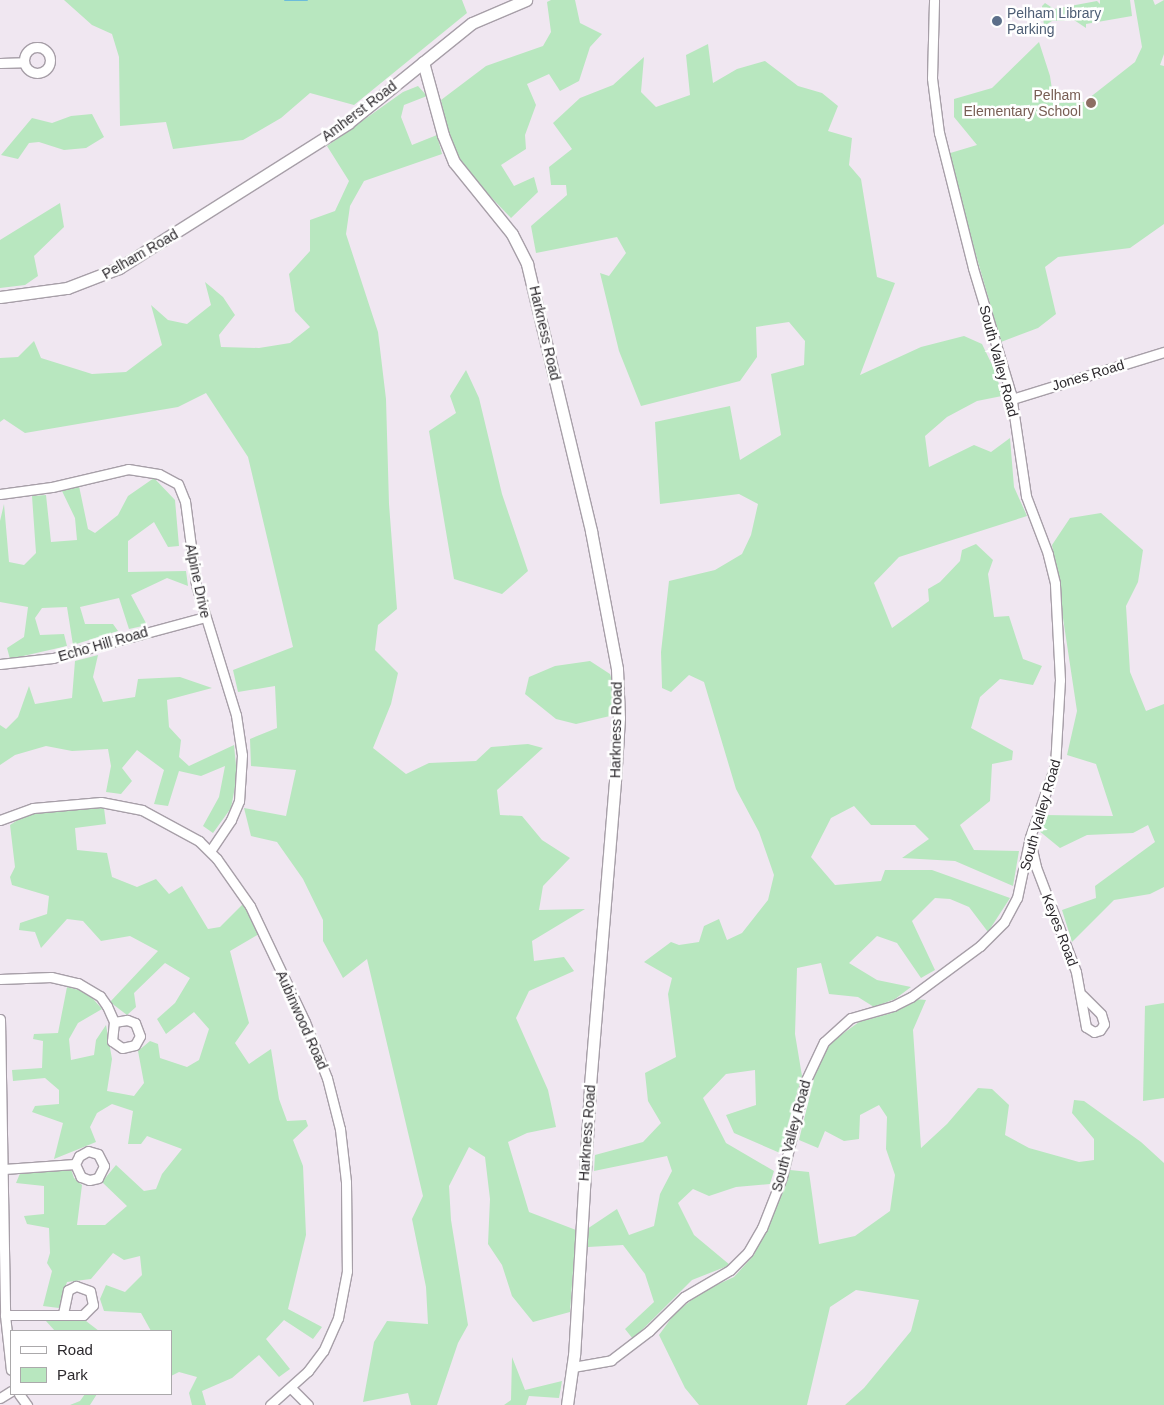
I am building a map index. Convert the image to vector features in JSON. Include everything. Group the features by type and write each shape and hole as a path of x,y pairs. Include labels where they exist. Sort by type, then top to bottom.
{"main road":[{"name":"Amherst Road","path":"191,224 348,123 472,23 526,0"},
{"name":"Harkness Road","path":"423,62 450,155 464,177 512,234 527,264 588,521 617,666 618,726 590,1088 572,1367 567,1405"},
{"name":"Pelham Road","path":"0,297 57,290 90,281 119,268 191,224"}],"street":[{"name":"South Valley Road","path":"572,1367 611,1360 649,1331 684,1297 730,1270 743,1258 762,1228 782,1177 806,1080 824,1042 852,1018 893,1006 911,997 993,934 1011,912 1018,898 1030,837 1058,752 1059,628 1053,572 1024,490 1012,399 974,268 938,126 932,78 934,0"},
{"path":"0,63 24,62"},
{"name":"Jones Road","path":"1012,399 1164,352"},
{"name":"Alpine Drive","path":"0,494 52,487 123,469 144,470 172,478 178,484 185,501 192,568 205,617 236,715 242,773 236,811 210,851"},
{"name":"Echo Hill Road","path":"0,664 53,658 205,617"},
{"name":"Aubinwood Road","path":"0,820 45,806 82,802 110,803 154,814 210,851 250,906 305,1022 332,1094 342,1147 348,1244 344,1297 335,1327 323,1351 291,1388 270,1405"},
{"name":"Keyes Road","path":"1030,837 1034,862 1073,961 1082,995"},
{"path":"0,979 51,977 73,981 100,996 114,1022"},
{"path":"0,1018 5,1314 10,1361"},
{"path":"4,1168 75,1164"},
{"path":"5,1314 63,1314"},
{"path":"291,1388 308,1405"}],"green space":[{"path":"64,0 462,0 467,13 354,105 310,93 281,118 243,140 173,149 166,122 120,126 119,57 112,34 92,25"},
{"path":"551,0 575,0 580,23 602,34 590,47 579,81 560,91 549,74 527,84 536,105 525,135 526,149 501,165 514,186 534,177 538,192 511,218 466,171 450,143 441,100 486,66 543,46 551,32 547,2"},
{"path":"1100,0 1130,0 1132,16 1086,24 1086,28 1074,20 1052,21 1044,26 1042,6 1045,3 1054,9 1097,1 1100,4"},
{"path":"1134,0 1153,0 1155,5 1164,0 1164,54 1160,65 1164,66 1164,224 1130,248 1058,257 1045,267 1056,314 1038,328 1001,342 947,154 977,145 954,117 954,99 992,88 1039,42 1050,76 1054,103 1084,102 1135,62 1142,47"},
{"path":"708,44 713,83 737,69 765,61 798,86 822,93 838,106 828,131 852,138 849,165 861,179 877,277 895,283 860,375 921,347 964,336 982,344 996,373 1002,396 977,401 947,417 925,436 929,467 974,445 991,452 1010,438 1014,487 1027,516 899,557 874,583 892,628 929,601 928,589 940,582 960,561 962,550 976,544 993,560 988,574 994,617 1009,616 1023,659 1042,666 1033,685 1000,679 980,697 971,728 1013,751 1012,760 992,764 990,801 960,825 974,850 1019,851 1013,886 955,861 902,858 929,839 915,825 871,825 854,806 831,818 811,857 835,885 881,881 885,870 932,870 1010,898 988,932 969,907 950,899 935,898 912,921 935,970 921,978 897,943 877,936 849,963 877,980 911,987 895,999 874,1007 858,997 829,994 821,963 797,968 795,1034 802,1076 780,1153 734,1133 726,1115 756,1105 755,1070 726,1074 703,1098 726,1143 774,1171 770,1184 736,1187 709,1196 693,1189 678,1203 694,1235 730,1265 692,1280 633,1339 625,1329 654,1302 645,1274 623,1245 588,1247 587,1229 617,1209 629,1235 654,1226 660,1194 672,1171 667,1156 594,1171 595,1155 643,1142 661,1123 648,1101 645,1073 676,1057 668,994 672,978 644,962 671,942 679,945 699,942 704,926 719,919 727,940 742,933 768,900 774,875 759,832 736,789 704,682 689,675 671,692 662,688 661,652 669,581 715,570 742,554 751,535 758,504 739,494 660,504 655,422 730,406 740,460 781,435 771,374 804,365 805,341 789,322 756,327 757,357 740,381 641,406 619,351 600,273 609,276 626,253 617,237 536,253 531,226 567,195 566,185 551,185 549,167 572,149 553,123 580,98 613,85 644,57 641,92 656,107 690,95 686,55"},
{"path":"418,86 427,96 404,105 401,117 412,145 437,135 442,154 364,181 350,206 346,234 378,332 386,399 389,504 397,609 378,625 375,650 398,673 391,704 373,748 406,774 429,763 476,761 491,747 528,744 543,748 497,790 500,815 522,816 542,840 570,858 543,886 539,910 585,909 532,941 534,961 564,957 574,971 529,991 516,1018 548,1090 556,1127 527,1133 508,1142 529,1212 576,1230 570,1312 533,1322 512,1296 502,1265 488,1244 490,1199 485,1157 469,1147 449,1186 451,1220 468,1325 458,1343 437,1405 411,1405 408,1393 363,1402 374,1342 387,1321 428,1324 426,1287 412,1219 423,1196 367,959 343,978 323,941 323,920 303,879 277,842 251,836 244,808 286,816 296,770 251,766 250,739 277,728 275,686 238,692 233,670 293,647 248,457 206,393 178,407 25,433 4,419 0,422 0,358 18,357 34,341 41,358 92,374 126,372 162,345 151,305 168,320 187,324 211,305 205,282 223,297 235,315 219,335 221,347 259,348 290,343 310,327 295,311 289,274 310,251 310,220 335,211 349,181 327,146 403,92"},
{"path":"92,114 104,137 86,148 64,150 39,142 29,143 18,159 1,155 32,118 52,123 71,116"},
{"path":"60,203 64,227 34,256 38,276 25,285 0,288 0,240"},
{"path":"466,370 479,398 502,494 528,571 502,594 454,579 429,431 456,413 450,396"},
{"path":"154,478 175,500 179,546 168,547 154,522 128,541 128,572 186,571 188,586 167,578 131,595 147,625 129,629 119,598 80,607 85,624 113,624 118,631 73,645 67,607 42,608 35,618 40,635 64,634 67,646 10,659 7,648 24,637 28,607 0,602 0,521 4,504 9,562 24,565 36,553 32,496 46,495 51,542 77,540 75,518 62,491 79,486 88,529 95,533 118,515 128,496"},
{"path":"1101,513 1143,550 1138,582 1126,606 1130,672 1146,711 1164,704 1164,887 1150,894 1114,900 1072,942 1062,910 1096,898 1095,886 1155,842 1148,825 1133,833 1087,835 1060,848 1038,830 1044,815 1113,816 1096,764 1067,755 1077,711 1052,545 1070,518"},
{"path":"98,655 93,677 103,702 135,697 138,679 180,677 212,688 167,700 169,727 181,740 179,757 189,766 234,745 237,776 231,808 213,833 203,826 219,797 225,766 201,776 179,771 168,806 154,804 164,770 137,750 122,768 132,781 121,794 106,792 111,766 108,749 72,751 46,746 15,755 0,765 0,725 6,729 18,717 29,686 35,704 72,698 75,661"},
{"path":"590,661 610,674 614,688 610,716 576,724 556,719 525,694 529,677 555,666"},
{"path":"104,808 106,824 75,828 77,850 107,853 112,877 137,887 156,879 169,894 182,886 208,929 220,927 243,904 259,934 230,951 249,1023 235,1043 249,1064 271,1049 279,1099 287,1121 306,1120 308,1126 293,1140 303,1166 306,1235 288,1309 322,1327 313,1339 284,1320 266,1339 290,1369 279,1377 259,1355 232,1378 202,1391 206,1405 192,1405 189,1393 197,1377 179,1372 172,1376 172,1330 150,1330 141,1313 104,1311 100,1299 106,1285 125,1292 142,1275 140,1256 124,1260 113,1253 91,1279 67,1282 59,1308 43,1306 52,1271 47,1263 50,1253 49,1228 27,1224 24,1216 44,1214 44,1186 16,1183 21,1171 71,1169 74,1178 82,1185 77,1225 105,1225 127,1206 102,1182 116,1165 144,1191 156,1189 162,1174 182,1149 147,1136 141,1144 128,1144 133,1111 112,1104 97,1113 90,1127 96,1142 54,1159 63,1123 32,1112 35,1106 59,1104 59,1090 45,1078 13,1081 12,1070 42,1068 43,1041 33,1039 34,1034 58,1033 67,987 87,992 102,1009 78,1023 69,1039 71,1060 94,1055 96,1040 106,1025 112,1059 107,1091 134,1096 144,1083 138,1051 150,1041 158,1044 160,1058 187,1067 199,1060 209,1029 194,1012 166,1034 157,1019 175,1003 190,978 165,963 134,993 136,1007 127,1015 110,1002 158,951 130,936 101,941 83,921 67,919 41,948 35,932 19,930 20,923 47,914 49,896 12,885 10,877 15,867 10,825 24,816 55,809"},
{"path":"915,999 926,1000 913,1030 921,1148 947,1124 978,1088 992,1089 1009,1105 1005,1135 1029,1148 1079,1162 1094,1160 1094,1139 1072,1113 1074,1100 1084,1101 1141,1142 1164,1163 1164,1405 845,1405 864,1388 911,1331 919,1300 856,1290 830,1307 807,1405 699,1405 685,1388 659,1335 675,1313 703,1291 734,1277 754,1255 790,1170 809,1172 819,1244 855,1236 890,1211 895,1175 886,1149 887,1117 879,1105 860,1115 859,1139 844,1141 825,1131 818,1148 799,1140 815,1074 830,1043 859,1022 892,1013"},
{"path":"1164,1003 1164,1098 1143,1101 1145,1006"},
{"path":"46,1321 86,1321 98,1330 54,1330"},
{"path":"512,1357 525,1390 562,1381 559,1398 529,1396 526,1405 504,1405 511,1400"},
{"path":"84,1395 96,1395 90,1405 70,1405 80,1401"}],"waterway":[{"path":"285,0 307,0"}],"place":[{"name":"Pelham Library Parking","path":"997,21"},
{"name":"Pelham Elementary School","path":"1091,103"}]}
